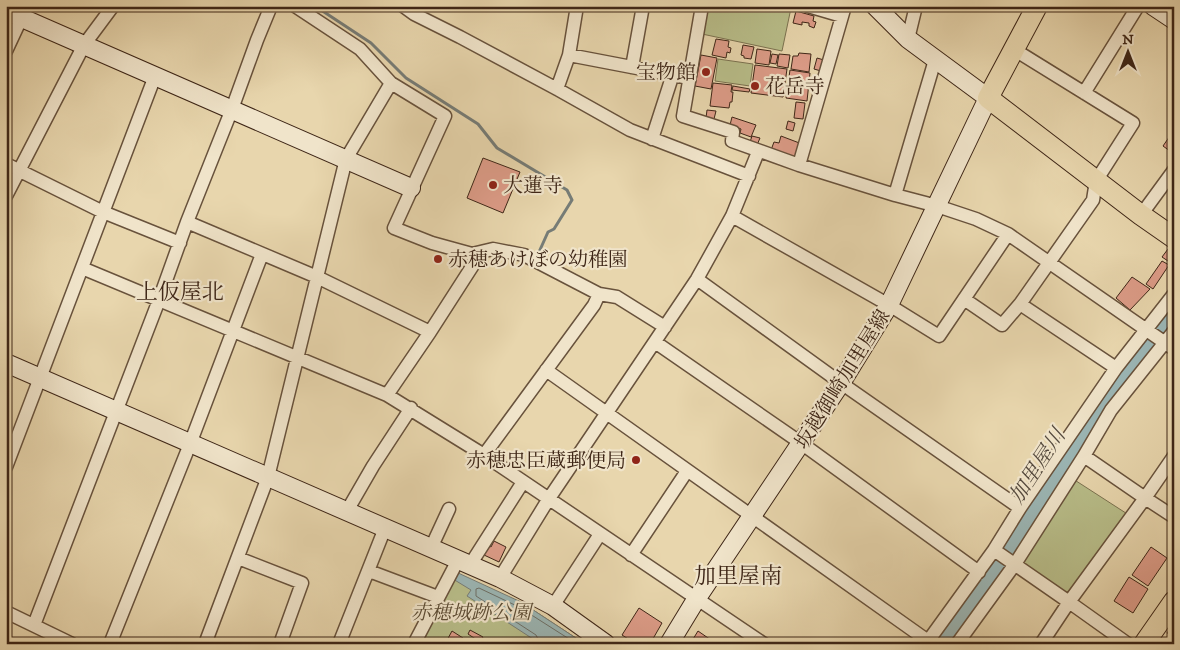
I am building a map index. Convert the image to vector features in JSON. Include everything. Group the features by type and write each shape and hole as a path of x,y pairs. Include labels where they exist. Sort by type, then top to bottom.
{"main road":[{"name":"坂越御崎加里屋線","path":"988,98 1037,6"},
{"path":"988,98 1174,238"},
{"path":"1144,644 1174,601"}],"street":[{"path":"6,196 84,45 113,6"},
{"path":"34,625 159,300 187,222 257,40 272,6"},
{"path":"295,6 360,49 391,83 445,116 394,228 432,243 472,254 493,249 524,254 599,294 617,297 664,327"},
{"path":"403,6 414,14 557,88 630,130 749,176"},
{"path":"557,88 569,55 577,6"},
{"path":"632,67 643,6"},
{"path":"702,6 683,116 733,132 732,141 758,152 894,195 937,206 976,219 1008,234 1169,346"},
{"path":"798,165 843,11 808,6"},
{"path":"875,6 908,39 988,98"},
{"path":"908,39 916,6"},
{"path":"1084,94 1138,6"},
{"path":"1154,6 1174,20"},
{"path":"6,51 19,12 84,45 411,188"},
{"path":"964,299 1002,324 1020,304 1093,200 1096,181 1133,123 1015,50"},
{"path":"569,55 689,78"},
{"path":"894,195 935,60"},
{"path":"652,139 673,74"},
{"path":"7,463 41,378 154,76"},
{"path":"205,644 268,477 346,159 391,83"},
{"name":"坂越御崎加里屋線","path":"669,644 697,598 841,383 889,306 988,98"},
{"path":"500,578 548,500 697,279 732,216 758,152"},
{"path":"6,164 103,212 180,242"},
{"path":"1141,215 1174,170"},
{"path":"732,216 939,336 1008,234"},
{"path":"187,222 318,277 430,332"},
{"path":"110,644 190,444 262,254"},
{"path":"387,395 475,262 472,254"},
{"path":"82,268 387,395 484,455 764,644"},
{"path":"697,279 841,383 1020,508"},
{"path":"484,455 594,305 599,294"},
{"path":"546,370 927,643 979,572 1020,508 1116,368 1174,294"},
{"path":"1020,304 1116,368"},
{"path":"957,644 1015,564 1111,410 1169,346 1174,331"},
{"path":"655,342 979,572"},
{"path":"6,363 500,578 552,606 606,644"},
{"path":"347,511 410,408"},
{"path":"1084,456 1174,517"},
{"path":"1041,644 1174,456"},
{"path":"631,554 686,471"},
{"path":"414,644 438,597 523,482"},
{"path":"431,548 449,508"},
{"path":"339,644 385,528"},
{"path":"552,606 600,534"},
{"path":"994,550 1128,644"},
{"path":"238,558 302,583 280,644"},
{"path":"368,571 438,597"},
{"path":"6,612 72,644"}],"green space":[{"path":"707,6 791,8 782,51 702,34"},
{"path":"718,59 753,64 750,86 715,81"},
{"path":"1070,477 1132,517 1069,602 1015,564"},
{"name":"赤穂城跡公園","path":"453,579 521,602 585,644 419,644"}],"water":[{"path":"456,572 521,602 585,644 531,644 533,639 467,596 471,590 453,579"}],"building":[{"path":"796,11 814,16 813,21 816,22 814,28 809,26 809,23 802,22 802,25 793,23"},
{"path":"716,39 729,41 728,47 731,48 730,53 727,52 726,58 712,55"},
{"path":"743,45 754,47 751,59 744,58 741,55"},
{"path":"757,49 771,51 769,65 755,63"},
{"path":"799,53 811,54 809,72 791,69 793,56 798,56"},
{"path":"772,54 778,55 776,64 770,63"},
{"path":"779,54 790,55 788,68 777,66"},
{"path":"701,55 717,58 711,89 695,86"},
{"path":"817,58 824,60 821,71 814,69"},
{"path":"755,65 787,69 783,97 751,93"},
{"path":"790,70 810,73 807,101 786,98"},
{"path":"713,83 732,85 732,102 730,102 729,108 710,106"},
{"path":"733,86 750,89 749,92 732,90"},
{"path":"796,102 805,103 803,119 794,118"},
{"path":"707,110 716,111 714,119 706,118"},
{"path":"732,117 756,125 751,137 740,133 741,129 730,125"},
{"path":"788,121 795,123 793,131 786,129"},
{"path":"1174,130 1174,154 1163,146"},
{"path":"752,136 760,138 757,145 750,142"},
{"path":"781,136 802,144 797,158 771,150 774,142 779,143"},
{"name":"大蓮寺","path":"483,158 520,172 503,213 467,198"},
{"path":"1168,249 1174,252 1174,265 1162,257"},
{"path":"1162,261 1169,265 1153,289 1146,284"},
{"path":"1132,277 1150,289 1130,310 1116,298"},
{"path":"494,541 506,547 499,562 484,555 488,545 491,547"},
{"path":"1151,547 1167,558 1148,586 1132,575"},
{"path":"1129,577 1148,589 1133,613 1114,601"},
{"path":"639,608 662,623 650,644 636,644 622,635"},
{"path":"1174,624 1174,637 1167,633"},
{"path":"470,630 483,637 480,642 468,634"},
{"path":"452,631 463,638 459,644 448,644 446,642"},
{"path":"698,631 711,640 709,644 690,644"}],"waterway":[{"path":"315,6 371,43 406,78 478,124 497,148 567,190 572,200 554,229 548,232 539,252"},
{"name":"加里屋川","path":"941,644 1015,542 1094,419 1174,315"}],"place":[{"name":"宝物館","path":"706,72"},
{"name":"花岳寺","path":"755,86"},
{"name":"大蓮寺","path":"493,185"},
{"name":"赤穂あけぼの幼稚園","path":"438,259"},
{"name":"赤穂忠臣蔵郵便局","path":"636,460"}],"district":[{"name":"上仮屋北","path":"180,291"},
{"name":"加里屋南","path":"738,575"}]}
